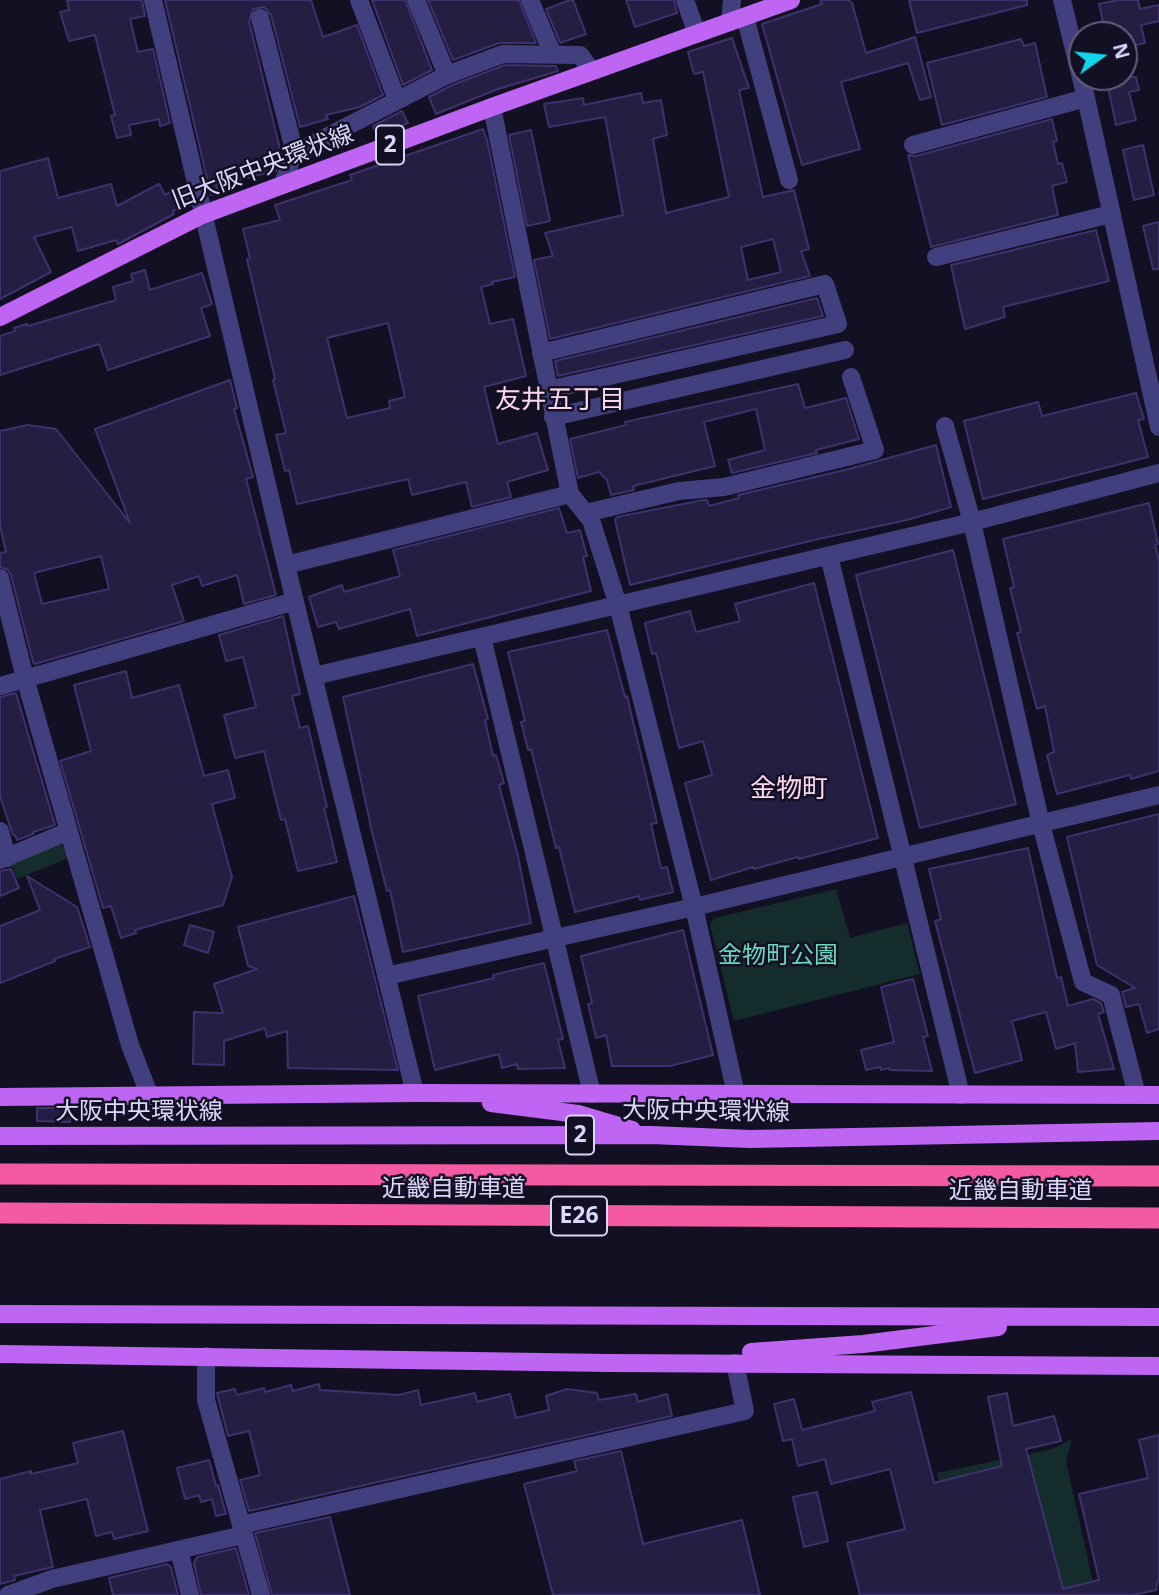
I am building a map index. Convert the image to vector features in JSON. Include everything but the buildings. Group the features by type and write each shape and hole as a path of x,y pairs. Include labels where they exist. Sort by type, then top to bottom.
{"highway":[{"name":"近畿自動車道","path":"0,1174 1159,1176"},
{"name":"近畿自動車道","path":"0,1213 1159,1218"}],"main road":[{"name":"旧大阪中央環状線","path":"0,317 202,215 790,0"},
{"name":"2","path":"0,1097 415,1093 1159,1095"},
{"path":"415,1093 578,1114 651,1135"},
{"name":"大阪中央環状線","path":"0,1136 651,1135 750,1139 1159,1131"},
{"path":"0,1314 1159,1317"},
{"path":"608,1363 863,1344 1078,1317"},
{"path":"0,1354 608,1363 1159,1366"}],"street":[{"path":"153,0 202,215 415,1093"},
{"path":"359,0 397,100"},
{"path":"416,0 447,75"},
{"path":"530,0 553,55"},
{"path":"685,0 697,34"},
{"path":"732,0 789,180"},
{"path":"1062,0 1111,214 1154,379 1159,427"},
{"path":"260,18 292,142 293,153 283,184"},
{"path":"293,153 447,75 503,54 580,55 592,71"},
{"path":"913,145 1086,98"},
{"path":"492,107 570,494 591,520 618,605 694,906 736,1094"},
{"path":"936,257 1111,214"},
{"path":"541,353 825,284 838,324 548,390"},
{"path":"553,416 845,350"},
{"path":"586,513 678,491 724,487 875,450 851,377"},
{"path":"945,426 972,522 1041,824 1083,982 1111,995 1137,1095"},
{"path":"314,676 972,522 1159,473"},
{"path":"286,565 570,494"},
{"path":"829,556 961,1095"},
{"path":"0,578 24,678 130,1045 149,1094"},
{"path":"0,686 295,601"},
{"path":"482,637 592,1094"},
{"path":"386,976 1159,795"},
{"path":"0,831 4,859 69,831"},
{"path":"206,1356 206,1400 261,1595"},
{"path":"8,1595 30,1591 52,1579 178,1550 242,1530 745,1412 734,1363"},
{"path":"178,1550 190,1595"}],"green space":[{"path":"57,842 64,847 68,858 17,879 10,861"},
{"name":"金物町公園","path":"836,889 850,938 907,923 920,974 734,1021 710,924 715,918"},
{"path":"1072,1439 1066,1462 1096,1595 967,1595 937,1473 1052,1449"}],"district":[{"name":"友井五丁目","path":"560,401"},
{"name":"金物町","path":"789,790"}]}
